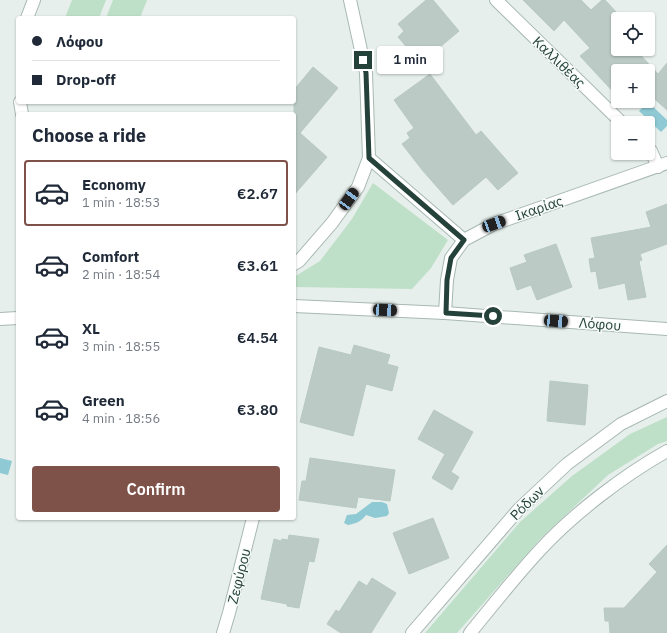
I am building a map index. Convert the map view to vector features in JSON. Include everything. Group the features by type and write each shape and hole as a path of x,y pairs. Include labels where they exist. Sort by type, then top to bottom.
{"street":[{"path":"29,16 34,0"},
{"path":"296,263 332,223 358,187 369,158 366,73 350,0"},
{"name":"Καλλιθέας","path":"496,0 615,116"},
{"path":"655,156 662,165"},
{"path":"369,158 464,240"},
{"name":"Ικαρίας","path":"446,313 447,280 451,258 464,240 494,224 662,165"},
{"name":"Λόφου","path":"296,306 446,313 667,329"},
{"path":"0,319 16,318"},
{"name":"Ρόδων","path":"412,633 519,509 567,464 620,424 667,401"},
{"path":"470,633 540,550 565,525 604,493 649,461 667,451"},
{"name":"Ζεφύρου","path":"223,633 252,520"}],"green space":[{"path":"72,0 106,0 100,16 66,16"},
{"path":"113,0 147,0 141,16 107,16"},
{"path":"373,183 448,240 431,268 412,289 296,287 296,276 320,261 352,219"},
{"path":"667,417 667,441 658,444 608,475 539,540 457,633 425,633 520,522 572,476 630,434"}],"water":[{"path":"642,108 654,108 667,120 667,126 661,132 655,126 655,116 644,116 639,111"},
{"path":"0,458 12,461 8,475 0,473"},
{"path":"372,502 382,502 387,504 389,513 387,516 375,518 366,515 356,523 348,525 344,523 347,515 356,514"}],"building":[{"path":"426,0 433,0 459,31 427,58 417,47 411,52 398,37 404,31 398,24"},
{"path":"523,0 581,0 591,10 602,0 605,0 616,12 611,12 611,56 641,56 649,64 611,64 611,89 580,56 590,48 564,20 554,31"},
{"path":"667,63 667,110 655,99 655,71 658,74"},
{"path":"313,67 338,88 300,133 327,157 296,193 296,112 294,112 294,104 296,104 296,88"},
{"path":"430,74 476,135 481,131 518,173 498,190 486,177 453,205 423,171 402,144 410,138 407,133 414,128 394,100"},
{"path":"667,204 667,244 640,254 642,260 639,261 646,297 628,300 625,283 599,289 596,271 591,272 589,259 595,258 591,238 651,227 646,212"},
{"path":"556,244 572,287 537,300 531,285 517,290 510,268 527,262 524,255"},
{"path":"354,345 390,355 387,364 398,367 392,391 366,384 353,436 300,422 319,347 351,355"},
{"path":"550,381 588,385 585,425 547,421"},
{"path":"434,410 473,432 451,472 459,477 452,490 432,478 445,454 418,439"},
{"path":"310,458 395,470 390,501 358,497 356,508 299,500 302,481 306,481"},
{"path":"433,518 449,558 409,574 393,533"},
{"path":"289,535 319,539 314,562 309,561 299,608 261,599 274,539 281,541 282,539 288,540"},
{"path":"667,545 667,633 610,633 609,621 605,621 604,608 624,608 657,572 649,564"},
{"path":"372,578 396,593 371,633 341,633 327,624 336,610 339,612 359,581 367,586"}],"route":[{"path":"363,60 366,73 369,158 464,240 451,258 447,280 446,313 493,316"}]}
